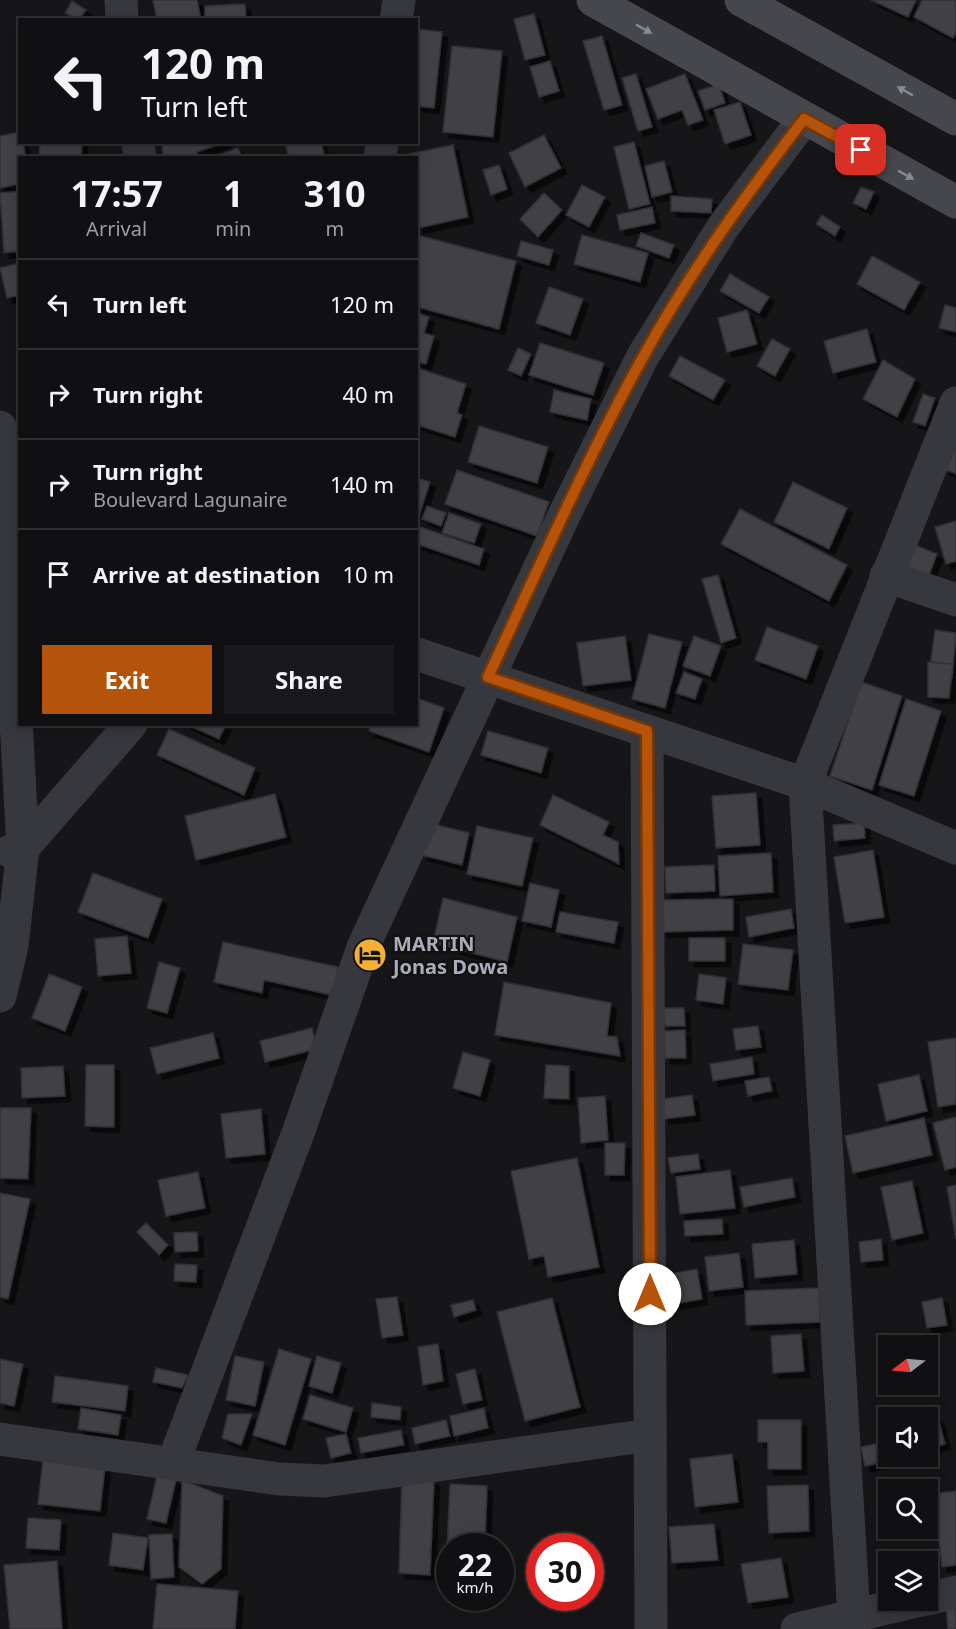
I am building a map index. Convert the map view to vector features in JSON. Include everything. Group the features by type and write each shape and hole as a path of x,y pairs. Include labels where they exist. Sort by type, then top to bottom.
{"main road":[{"path":"593,0 956,202"},
{"path":"741,0 956,119"}],"street":[{"path":"121,0 122,18"},
{"path":"396,18 399,0"},
{"path":"173,1462 298,1133 364,945 488,677 566,511 644,356 723,227 804,119"},
{"path":"854,1617 805,784 956,403"},
{"path":"0,427 12,946 0,996"},
{"path":"886,576 956,600"},
{"path":"418,654 805,784 956,848"},
{"path":"11,851 129,726"},
{"path":"647,731 651,1629"},
{"path":"0,1439 279,1479 324,1480 650,1435"},
{"path":"938,1596 956,1592"},
{"path":"797,1629 878,1611"}],"building":[{"path":"153,0 197,0 201,18 157,18"},
{"path":"871,0 916,0 908,17"},
{"path":"922,0 956,0 956,33 953,38 914,17"},
{"path":"72,1 86,10 80,18 65,13"},
{"path":"245,4 246,18 205,18 205,6"},
{"path":"534,14 545,55 525,60 514,19"},
{"path":"418,29 442,32 434,108 418,106"},
{"path":"602,36 622,105 604,110 583,41"},
{"path":"452,46 502,51 493,137 443,132"},
{"path":"550,61 559,91 539,97 530,67"},
{"path":"636,74 652,127 638,131 622,78"},
{"path":"685,74 703,120 688,125 682,110 658,119 646,89"},
{"path":"719,84 725,103 705,110 698,91"},
{"path":"740,102 751,135 725,144 714,110"},
{"path":"18,132 18,144 23,144 26,156 18,156 18,184 0,188 0,136"},
{"path":"544,135 561,168 525,187 509,153"},
{"path":"634,142 650,204 629,209 614,147"},
{"path":"40,144 82,144 81,156 39,156"},
{"path":"162,144 220,144 197,152 198,156 163,156"},
{"path":"286,144 322,144 324,156 288,156"},
{"path":"453,145 468,217 418,228 418,156 403,155"},
{"path":"238,148 241,156 216,156"},
{"path":"664,161 672,192 652,197 645,166"},
{"path":"499,165 507,189 491,195 483,170"},
{"path":"582,185 605,197 589,227 566,215"},
{"path":"861,187 874,192 866,209 853,203"},
{"path":"18,191 18,251 4,253 0,193"},
{"path":"544,193 562,210 538,237 520,219"},
{"path":"671,196 712,199 711,213 671,211"},
{"path":"652,207 655,223 620,230 617,215"},
{"path":"822,215 840,227 835,236 816,224"},
{"path":"641,233 674,245 669,258 636,246"},
{"path":"418,235 516,261 499,329 418,307"},
{"path":"582,235 648,253 640,282 574,264"},
{"path":"521,241 553,250 549,265 517,256"},
{"path":"872,256 920,282 904,310 857,284"},
{"path":"18,264 18,295 7,298 0,268"},
{"path":"730,274 769,297 759,313 720,291"},
{"path":"549,287 583,299 570,335 536,323"},
{"path":"945,305 956,308 956,332 939,328"},
{"path":"747,310 757,344 727,352 718,318"},
{"path":"418,313 429,317 424,333 434,336 426,364 418,362"},
{"path":"867,329 876,362 833,373 824,341"},
{"path":"772,339 790,349 775,376 757,366"},
{"path":"540,343 604,363 593,395 529,375"},
{"path":"518,348 531,354 521,376 508,370"},
{"path":"680,356 725,380 713,400 669,376"},
{"path":"883,360 915,379 897,417 863,399"},
{"path":"418,368 466,384 457,413 462,415 455,437 418,425"},
{"path":"554,390 591,399 587,420 550,412"},
{"path":"923,394 935,398 925,426 913,422"},
{"path":"479,426 548,447 537,483 468,462"},
{"path":"956,437 956,474 944,469"},
{"path":"457,470 549,502 537,536 445,504"},
{"path":"418,478 430,482 418,516"},
{"path":"793,482 847,508 829,549 774,522"},
{"path":"427,506 446,513 441,526 422,519"},
{"path":"740,509 847,565 829,601 721,544"},
{"path":"449,513 481,524 474,543 442,533"},
{"path":"956,521 956,561 946,564 935,527"},
{"path":"418,526 484,549 479,565 418,544"},
{"path":"910,543 937,554 928,578 900,566"},
{"path":"718,575 736,638 721,643 702,579"},
{"path":"767,627 818,646 806,679 755,660"},
{"path":"935,630 956,633 952,678 929,675"},
{"path":"649,634 682,642 665,708 632,699"},
{"path":"625,636 631,680 583,686 577,643"},
{"path":"694,636 721,646 710,676 683,666"},
{"path":"928,662 953,664 949,698 928,697"},
{"path":"684,672 702,679 695,699 676,693"},
{"path":"861,682 902,696 872,790 830,776"},
{"path":"418,698 444,708 429,752 369,731 370,726 418,726"},
{"path":"906,699 941,711 914,796 879,785"},
{"path":"190,726 225,726 219,739"},
{"path":"169,729 255,768 244,795 157,755"},
{"path":"488,731 548,748 541,773 481,755"},
{"path":"756,793 760,845 716,848 712,796"},
{"path":"275,794 286,837 196,860 185,816"},
{"path":"553,795 609,822 603,835 618,842 619,864 540,825"},
{"path":"429,823 469,833 462,865 421,855"},
{"path":"864,823 865,838 834,841 833,825"},
{"path":"477,826 533,838 522,886 467,874"},
{"path":"873,850 884,917 845,923 834,857"},
{"path":"771,853 773,892 720,896 718,856"},
{"path":"714,865 715,891 666,893 665,867"},
{"path":"93,873 162,899 148,938 78,912"},
{"path":"530,883 559,890 551,927 522,921"},
{"path":"443,898 517,917 507,962 433,943"},
{"path":"733,899 733,930 661,932 660,900"},
{"path":"791,909 794,928 749,937 746,917"},
{"path":"560,912 618,922 614,943 556,932"},
{"path":"127,936 131,973 98,976 95,939"},
{"path":"689,938 725,938 725,961 689,961"},
{"path":"223,942 338,967 332,995 264,980 262,993 214,982"},
{"path":"743,944 793,950 788,990 738,984"},
{"path":"159,962 180,968 167,1013 147,1008"},
{"path":"49,974 82,987 65,1031 32,1018"},
{"path":"699,974 726,978 723,1004 696,1000"},
{"path":"504,982 611,1003 607,1036 617,1037 620,1056 495,1035"},
{"path":"664,1008 684,1008 685,1026 665,1026"},
{"path":"758,1026 761,1047 736,1050 733,1029"},
{"path":"312,1028 317,1049 265,1062 260,1041"},
{"path":"685,1030 686,1058 665,1058 664,1031"},
{"path":"213,1033 219,1058 157,1074 150,1048"},
{"path":"956,1038 956,1104 938,1107 928,1042"},
{"path":"463,1052 490,1060 480,1096 453,1088"},
{"path":"752,1057 754,1074 713,1081 710,1064"},
{"path":"86,1065 114,1065 114,1127 85,1126"},
{"path":"546,1065 569,1066 569,1099 544,1098"},
{"path":"63,1066 65,1096 22,1098 21,1068"},
{"path":"919,1075 927,1111 886,1121 878,1084"},
{"path":"769,1077 772,1091 748,1096 745,1081"},
{"path":"692,1095 695,1115 664,1119 662,1099"},
{"path":"605,1096 608,1140 581,1143 578,1098"},
{"path":"0,1108 31,1108 28,1179 0,1178"},
{"path":"261,1109 265,1154 226,1158 221,1114"},
{"path":"956,1117 956,1167 945,1170 933,1123"},
{"path":"924,1118 932,1155 853,1173 845,1136"},
{"path":"605,1143 625,1143 624,1175 605,1175"},
{"path":"698,1154 700,1169 671,1173 668,1158"},
{"path":"577,1158 599,1267 548,1277 544,1256 529,1259 511,1171"},
{"path":"730,1170 735,1208 680,1214 676,1177"},
{"path":"198,1172 205,1208 166,1216 158,1180"},
{"path":"792,1178 795,1197 744,1207 740,1187"},
{"path":"912,1181 923,1233 892,1240 881,1187"},
{"path":"956,1185 956,1239 947,1187"},
{"path":"0,1193 30,1199 8,1299 0,1297"},
{"path":"722,1219 723,1234 685,1236 684,1221"},
{"path":"146,1223 168,1245 159,1255 137,1232"},
{"path":"197,1232 198,1251 175,1252 174,1233"},
{"path":"881,1239 883,1260 861,1262 859,1242"},
{"path":"794,1240 797,1274 755,1278 752,1244"},
{"path":"739,1253 743,1287 709,1291 705,1257"},
{"path":"175,1264 197,1265 196,1282 174,1281"},
{"path":"697,1269 702,1299 675,1304 669,1274"},
{"path":"819,1288 820,1322 746,1325 745,1291"},
{"path":"397,1297 403,1335 382,1338 376,1299"},
{"path":"552,1298 580,1407 525,1421 497,1312"},
{"path":"942,1298 947,1325 927,1328 922,1302"},
{"path":"473,1300 476,1310 454,1317 451,1305"},
{"path":"801,1334 804,1371 773,1373 771,1336"},
{"path":"438,1344 443,1381 423,1385 418,1347"},
{"path":"279,1349 311,1359 285,1445 253,1435"},
{"path":"235,1356 264,1362 255,1406 226,1400"},
{"path":"317,1356 341,1363 332,1393 309,1386"},
{"path":"0,1359 23,1364 14,1406 0,1403"},
{"path":"156,1368 188,1375 182,1388 153,1382"},
{"path":"475,1369 482,1400 463,1404 456,1374"},
{"path":"55,1376 128,1386 125,1411 52,1402"},
{"path":"310,1395 353,1408 346,1432 303,1419"},
{"path":"372,1403 401,1407 400,1420 371,1417"},
{"path":"81,1408 121,1415 118,1435 78,1429"},
{"path":"484,1408 488,1428 454,1436 450,1416"},
{"path":"228,1414 252,1414 241,1445 222,1438"},
{"path":"938,1418 945,1444 938,1446"},
{"path":"446,1420 450,1436 415,1444 412,1428"},
{"path":"758,1420 801,1420 801,1469 768,1469 768,1442 758,1442"},
{"path":"401,1430 404,1445 361,1453 358,1438"},
{"path":"346,1434 351,1453 331,1458 326,1438"},
{"path":"878,1443 878,1463 865,1466 861,1447"},
{"path":"732,1454 738,1502 695,1507 690,1459"},
{"path":"43,1459 105,1467 100,1511 38,1504"},
{"path":"157,1475 176,1480 166,1523 147,1519"},
{"path":"402,1478 434,1480 430,1575 399,1573"},
{"path":"182,1480 223,1496 221,1569 202,1584 179,1567"},
{"path":"450,1484 487,1486 485,1533 448,1533"},
{"path":"808,1485 809,1531 769,1533 767,1486"},
{"path":"956,1491 956,1565 942,1567 938,1530 938,1493"},
{"path":"28,1518 61,1520 59,1550 26,1548"},
{"path":"714,1524 718,1560 672,1563 669,1527"},
{"path":"113,1533 148,1538 143,1570 109,1565"},
{"path":"172,1534 174,1577 151,1579 149,1535"},
{"path":"781,1558 788,1597 748,1603 741,1564"},
{"path":"57,1561 62,1629 10,1629 4,1565"},
{"path":"157,1584 238,1591 235,1629 153,1629"},
{"path":"956,1606 956,1629 948,1629 946,1607"}],"place":[{"name":"MARTIN Jonas Dowa","path":"370,955"}],"route":[{"path":"650,1294 647,731 488,677 566,511 644,356 723,227 804,119 861,150"}]}
